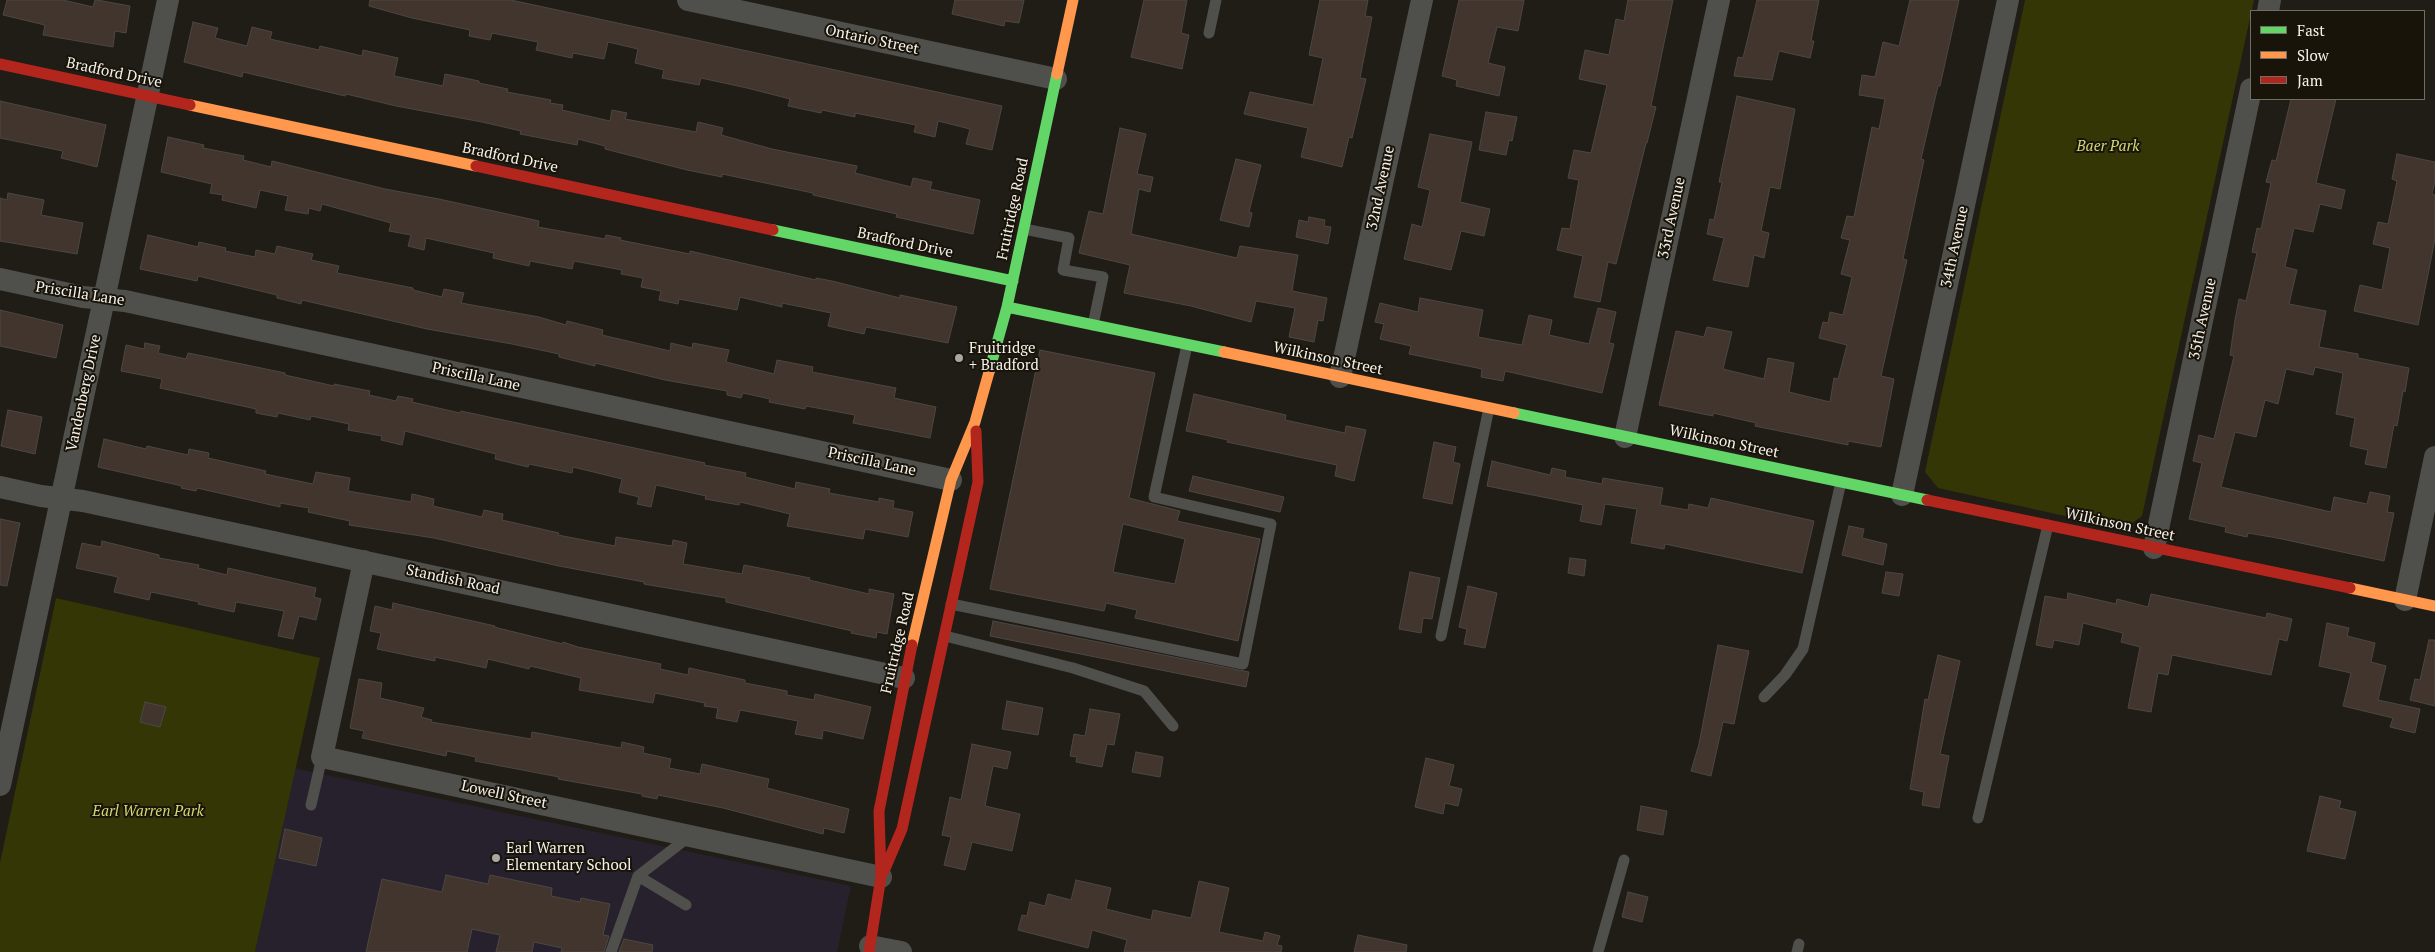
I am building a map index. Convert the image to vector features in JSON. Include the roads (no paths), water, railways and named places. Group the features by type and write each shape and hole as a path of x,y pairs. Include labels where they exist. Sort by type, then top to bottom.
{"street":[{"name":"Vandenberg Drive","path":"0,785 9,701 62,499 168,0"},
{"name":"Ontario Street","path":"688,0 1056,79"},
{"name":"Fruitridge Road","path":"870,949 881,878 879,811 904,678 951,480 976,422 1007,307 1073,0"},
{"name":"32nd Avenue","path":"1340,377 1422,0"},
{"name":"33rd Avenue","path":"1625,437 1719,0"},
{"name":"34th Avenue","path":"1902,495 2008,0"},
{"name":"Bradford Drive","path":"0,64 1013,281"},
{"name":"35th Avenue","path":"2154,548 2250,94"},
{"name":"Priscilla Lane","path":"0,279 83,297 125,301 951,480"},
{"name":"Wilkinson Street","path":"1007,307 2435,606"},
{"name":"Fruitridge Road","path":"881,878 902,829 978,482 976,422"},
{"path":"2405,600 2435,457"},
{"name":"Standish Road","path":"0,487 92,503 904,678"},
{"path":"322,757 364,561"},
{"name":"Lowell Street","path":"322,757 691,835 881,878"},
{"path":"870,949 901,952"}],"lane":[{"path":"1209,32 1216,0"},
{"path":"1024,229 1069,238 1063,270 1103,277 1093,325"},
{"path":"951,604 1243,664 1271,524 1154,497 1187,345"},
{"path":"1441,636 1489,408"},
{"path":"1764,697 1785,675 1803,649 1841,482"},
{"path":"1978,818 2048,525"},
{"path":"944,636 1073,668 1144,691 1172,726"},
{"path":"310,805 322,757"},
{"path":"611,952 638,876 691,835"},
{"path":"1598,952 1624,860"},
{"path":"638,876 686,905"}],"place":[{"name":"Fruitridge + Bradford","path":"959,358"},
{"name":"Earl Warren Elementary School","path":"496,858"}],"park label":[{"name":"Baer Park","path":"2108,147"},
{"name":"Earl Warren Park","path":"148,812"}]}
